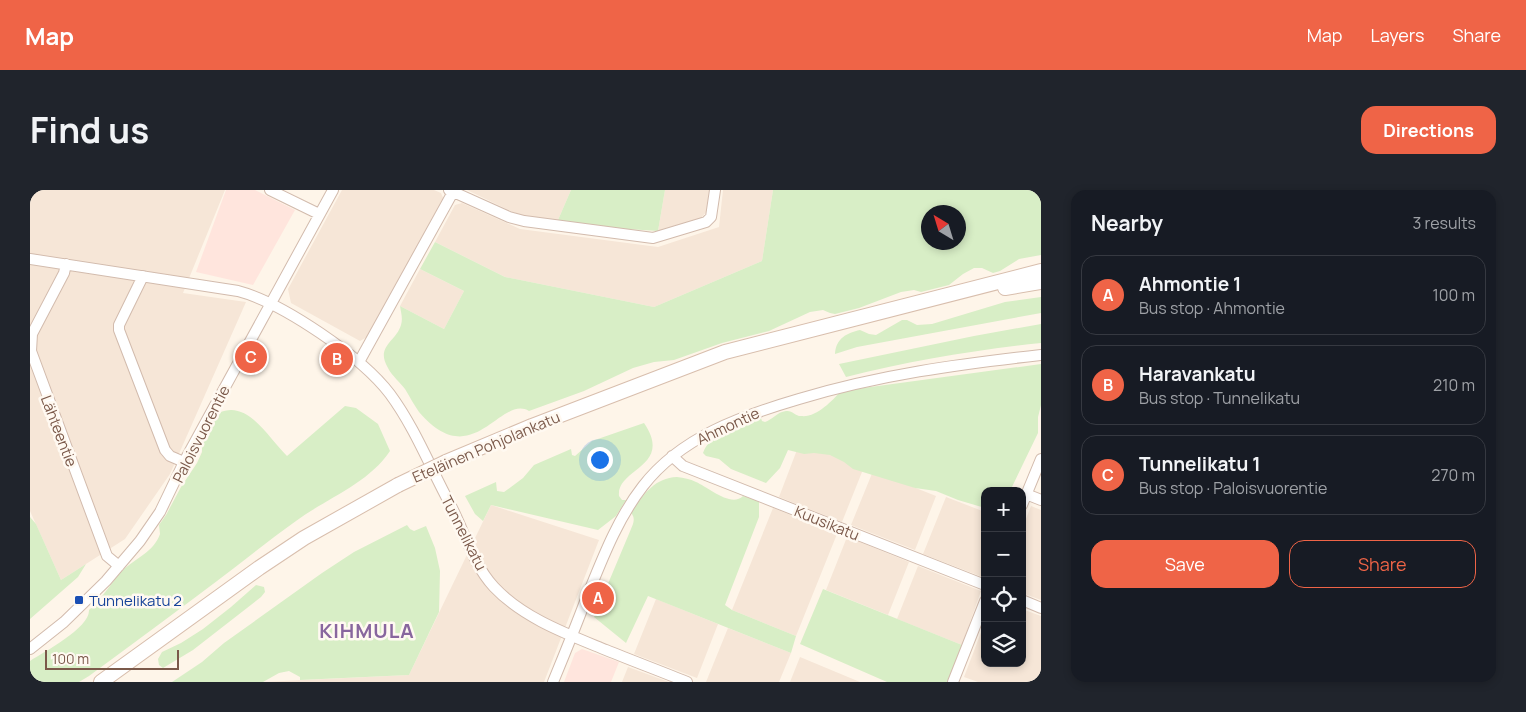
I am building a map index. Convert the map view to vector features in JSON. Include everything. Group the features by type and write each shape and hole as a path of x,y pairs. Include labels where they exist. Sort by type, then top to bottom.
{"main road":[{"name":"Eteläinen Pohjolankatu","path":"101,682 203,607 274,558 398,485 446,462 541,422 725,352 1041,271"},
{"name":"Eteläinen Pohjolankatu","path":"916,303 1041,282"}],"street":[{"path":"270,190 319,214"},
{"name":"Paloisvuorentie","path":"30,649 64,622 106,581 140,541 160,512 184,462 333,190"},
{"path":"359,362 451,191 509,217 524,221 653,238 706,222 710,217 715,190"},
{"name":"Tunnelikatu","path":"30,258 238,291 270,304 316,331 359,362 390,393 413,429 450,504 473,557 483,573 506,598 520,608 572,636 687,682"},
{"name":"Lähteentie","path":"66,264 64,273 32,334 30,351 107,556 119,566"},
{"path":"143,276 119,325 119,330 165,450 170,456 184,462"},
{"name":"Ahmontie","path":"553,682 604,554 624,514 643,486 672,456 702,436 750,414 831,390 904,373 1041,355"},
{"name":"Kuusikatu","path":"672,456 681,464 692,469 981,584"},
{"path":"1041,459 1026,494 1041,500"},
{"path":"1026,602 1041,608"},
{"path":"954,682 981,611"}],"shaded area":[{"path":"30,190 225,190 183,293 246,302 170,474 125,539 61,580 30,511"},
{"path":"226,190 255,190 295,210 253,285 196,272"},
{"path":"342,190 434,190 441,193 444,200 367,337 360,341 291,303 288,289"},
{"path":"467,190 571,190 558,220 519,215"},
{"path":"665,190 709,190 707,211 701,218 658,231"},
{"path":"723,190 773,190 762,261 654,307 505,277 435,242 455,205 462,203 520,229 658,247 719,227"},
{"path":"420,269 464,291 444,329 400,306"},
{"path":"800,442 864,467 842,522 779,497"},
{"path":"873,471 936,496 915,550 851,525"},
{"path":"946,497 981,510 981,576 923,554"},
{"path":"491,505 599,540 544,682 263,682 409,675"},
{"path":"1031,506 1041,510 1041,600 1026,594 1026,519"},
{"path":"773,508 837,534 796,636 732,610"},
{"path":"847,537 909,562 888,615 826,590"},
{"path":"918,566 981,591 962,645 897,619"},
{"path":"656,599 718,624 697,678 634,654"},
{"path":"1026,610 1041,616 1041,682 978,682 964,677 981,632 981,667 1026,667"},
{"path":"728,628 791,653 779,682 706,682"},
{"path":"582,649 619,662 611,682 564,682 575,653"},
{"path":"800,657 860,682 790,682"},
{"path":"628,667 669,682 622,682"}],"green space":[{"path":"571,190 665,190 658,231 612,228 558,220"},
{"path":"773,190 1041,190 1041,255 1019,259 1000,271 993,273 982,268 974,268 949,285 921,292 914,290 901,292 859,308 835,314 823,310 810,312 769,331 722,343 674,360 654,362 633,368 584,391 529,411 518,409 507,413 470,435 455,436 438,429 419,412 385,361 385,349 401,325 400,306 444,329 464,291 420,269 435,242 505,277 654,307 762,261"},
{"path":"1041,297 1041,313 857,347 835,354 840,340 855,331 860,330 876,335 902,320 907,320 917,325 932,324 1005,302"},
{"path":"1041,324 1041,343 943,357 846,377 839,364 974,336"},
{"path":"1041,364 1041,405 1038,417 1038,433 1012,487 981,487 981,507 936,491 915,488 853,469 830,455 804,454 788,450 780,468 766,483 731,469 719,459 706,456 703,453 712,439 735,425 760,415 762,421 765,422 786,411 799,416 807,416 818,412 841,391"},
{"path":"345,406 356,408 378,424 390,451 370,473 359,482 286,528 89,676 79,682 30,682 30,661 74,632 87,617 89,610 122,571 153,546 160,534 159,525 197,463 202,452 202,445 219,413 230,410 239,411 249,416 287,456"},
{"path":"644,423 651,438 652,449 642,466 626,479 620,487 619,496 622,500 626,500 616,516 598,530 491,505 483,521 475,514 465,496 496,482 497,491 504,492 523,478 534,465 571,449 572,455 575,456 592,441"},
{"path":"677,477 694,481 732,500 743,496 759,501 759,517 725,605 732,610 796,636 791,653 648,596 626,643 594,617 633,525 634,519 631,513 633,509 651,487 663,480"},
{"path":"30,517 36,524 61,580 86,564 78,577 30,619"},
{"path":"407,525 414,531 426,526 435,548 440,571 439,612 409,675 300,680 300,677 289,671 279,673 263,682 172,682 322,573 354,552"},
{"path":"256,585 264,587 265,592 261,597 193,650 163,668 159,665 158,659 162,652 203,629"},
{"path":"823,589 962,645 948,682 887,682 800,644"}],"place":[{"name":"Tunnelikatu 1","path":"251,357"},
{"name":"Haravankatu","path":"337,359"},
{"name":"Ahmontie 1","path":"598,598"},
{"name":"Tunnelikatu 2","path":"79,600"}],"district":[{"name":"KIHMULA","path":"367,630"}]}
